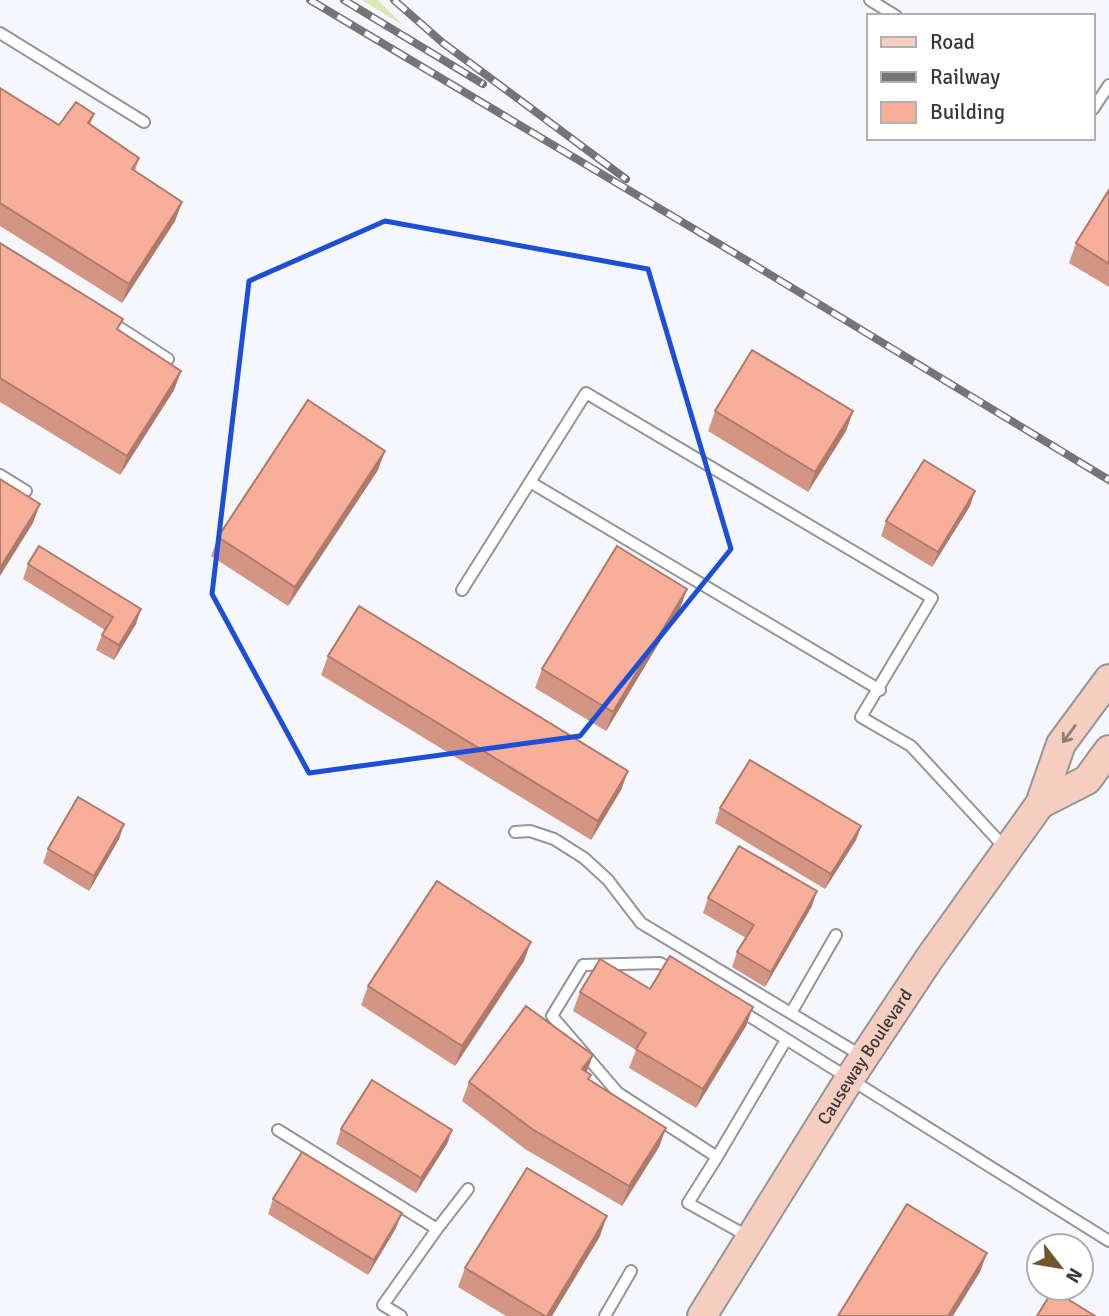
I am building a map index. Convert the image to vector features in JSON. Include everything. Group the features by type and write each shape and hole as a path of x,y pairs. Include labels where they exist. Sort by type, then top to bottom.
{"main road":[{"name":"Causeway Boulevard","path":"706,1315 857,1068 929,959 1040,804 1061,744 1109,679"},
{"name":"Causeway Boulevard","path":"1040,804 1087,780 1109,750"}],"lane":[{"path":"870,0 893,14"},
{"path":"0,33 144,122"},
{"path":"1095,106 1109,85"},
{"path":"101,315 168,359"},
{"path":"462,590 586,393 932,598 861,718 911,746 1007,850"},
{"path":"0,475 26,491"},
{"path":"530,482 880,690"},
{"path":"515,832 530,831 554,839 584,858 608,880 640,923 790,1013 857,1068 1109,1241"},
{"path":"790,1013 836,935"},
{"path":"684,977 660,963 583,964 552,1016 618,1093 717,1157"},
{"path":"730,1005 786,1040 857,1068"},
{"path":"751,1238 688,1203 786,1040"},
{"path":"278,1130 438,1229"},
{"path":"401,1316 383,1305 468,1189"},
{"path":"605,1316 631,1271"}],"highlighted area":[{"path":"385,221 648,269 731,549 580,736 309,773 212,594 249,281"}],"green space":[{"path":"362,0 378,0 404,26"}],"building":[{"path":"0,88 59,125 76,102 94,114 88,123 139,158 132,169 182,202 129,284 0,203"},
{"path":"1109,190 1109,264 1076,243"},
{"path":"0,243 123,319 117,329 181,371 127,456 0,378"},
{"path":"752,350 853,411 815,472 715,411"},
{"path":"308,400 385,451 295,587 218,537"},
{"path":"924,460 975,491 938,552 886,521"},
{"path":"0,479 40,504 0,568"},
{"path":"39,546 141,609 119,645 102,635 113,617 28,564"},
{"path":"617,546 687,589 613,712 542,669"},
{"path":"359,606 628,771 598,821 328,656"},
{"path":"750,760 861,826 831,874 720,808"},
{"path":"78,797 124,824 94,876 48,849"},
{"path":"739,846 817,891 771,972 737,952 754,925 708,898"},
{"path":"437,881 531,942 462,1046 368,986"},
{"path":"670,956 753,1007 703,1089 636,1049 646,1033 580,992 600,959 650,989"},
{"path":"526,1006 593,1055 582,1069 591,1075 588,1079 666,1128 629,1186 532,1129 469,1082"},
{"path":"372,1080 452,1130 421,1178 341,1129"},
{"path":"302,1152 402,1213 374,1260 273,1199"},
{"path":"527,1168 607,1216 547,1316 465,1268"},
{"path":"907,1204 987,1253 948,1316 838,1316"},
{"path":"1046,1302 1072,1302 1095,1316 1037,1316"}],"railway":[{"path":"310,0 1109,480"},
{"path":"344,0 483,84"},
{"path":"394,0 443,43 626,179"}]}
